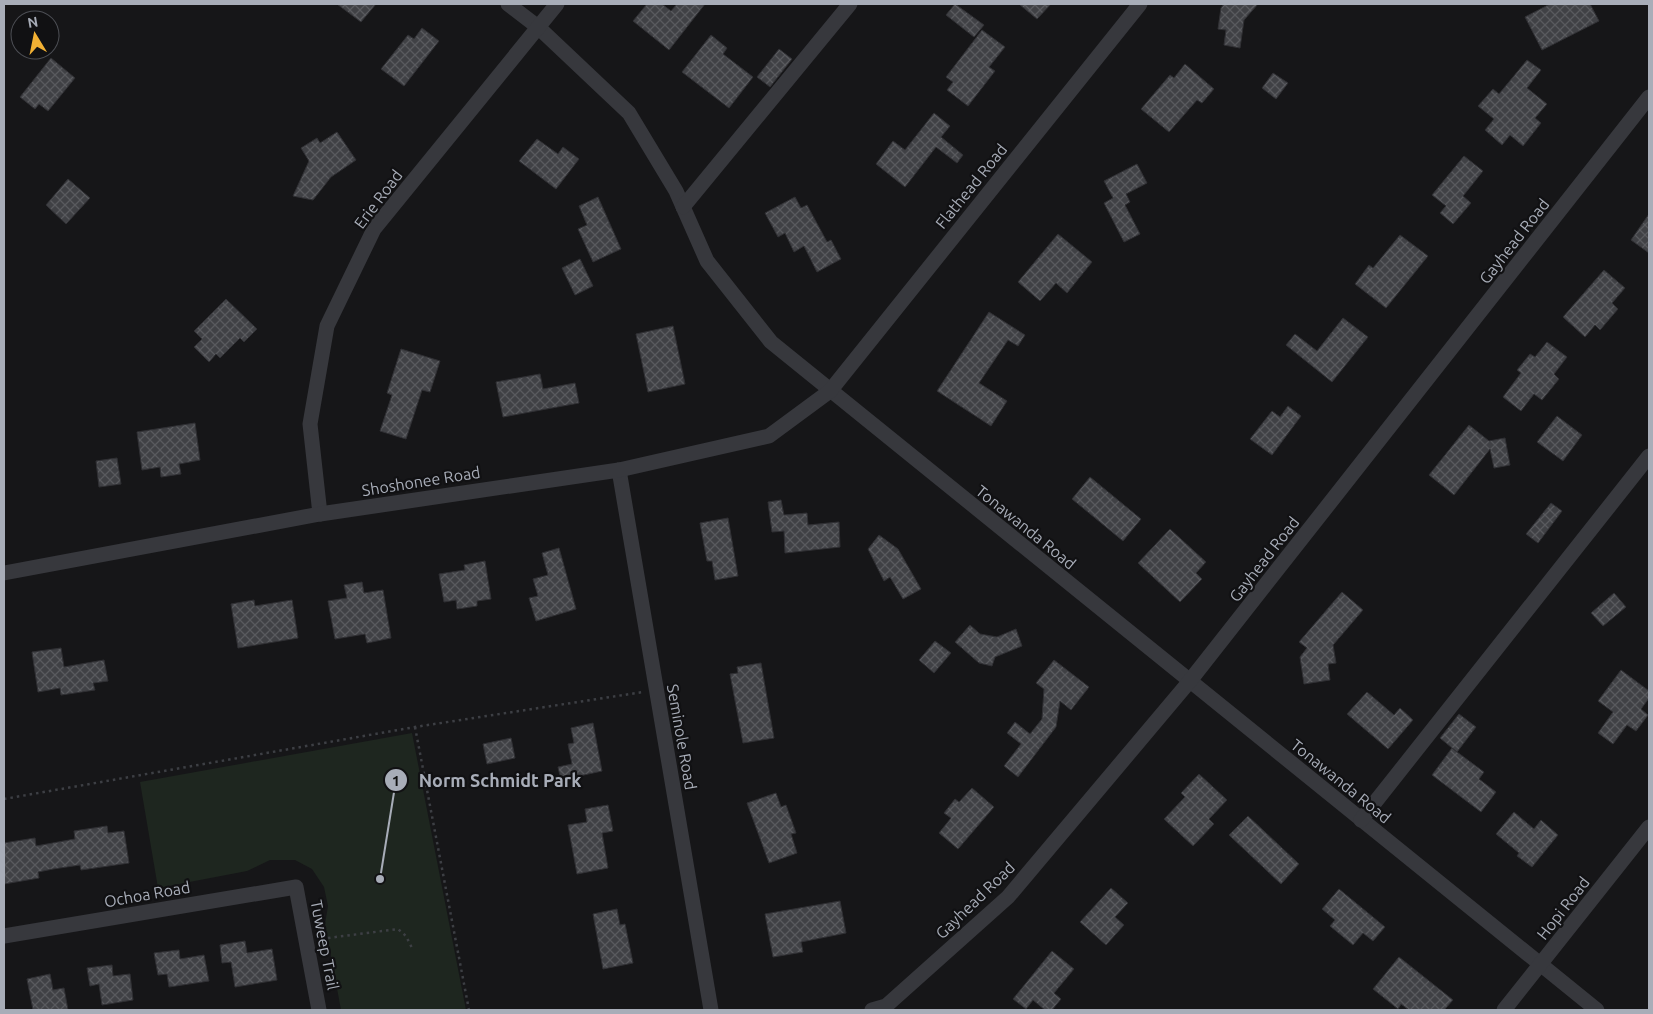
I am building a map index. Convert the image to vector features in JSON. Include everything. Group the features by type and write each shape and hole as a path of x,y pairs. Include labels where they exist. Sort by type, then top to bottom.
{"street":[{"name":"Tonawanda Road","path":"508,4 538,27 629,114 676,191 707,262 771,342 1189,682 1597,1010"},
{"name":"Erie Road","path":"320,514 310,424 326,326 374,229 557,4"},
{"path":"683,207 850,4"},
{"name":"Flathead Road","path":"830,391 1140,4"},
{"name":"Gayhead Road","path":"872,1010 886,1006 1008,897 1189,682 1649,98"},
{"name":"Shoshonee Road","path":"4,573 320,514 619,470 769,436 830,391"},
{"path":"1361,820 1649,456"},
{"name":"Seminole Road","path":"619,470 711,1010"},
{"name":"Hopi Road","path":"1504,1010 1649,827"},
{"name":"Ochoa Road","path":"4,936 296,887"},
{"name":"Tuweep Trail","path":"296,887 319,1010"}],"path":[{"path":"4,799 415,727 657,690"},
{"path":"415,727 470,1010"},
{"path":"328,938 398,929 406,936 412,948"}],"shaded area":[{"path":"412,733 466,1010 341,1010 325,924 328,906 324,887 312,869 295,860 270,860 247,871 158,888 140,782"}],"building":[{"path":"337,4 376,4 361,22"},
{"path":"647,4 662,4 671,11 677,4 705,4 669,50 633,21"},
{"path":"955,4 984,25 974,37 946,15"},
{"path":"1019,4 1051,4 1037,19"},
{"path":"1224,4 1258,4 1244,20 1240,48 1224,45 1226,30 1218,29 1221,8"},
{"path":"1550,4 1590,4 1599,21 1542,50 1525,17"},
{"path":"422,28 439,41 404,86 381,69 408,35 414,39"},
{"path":"982,30 1005,47 989,67 995,71 968,106 947,90 953,82 946,77"},
{"path":"711,35 727,48 723,54 753,77 729,108 682,72"},
{"path":"779,49 792,59 770,87 757,77"},
{"path":"49,60 53,60 75,78 48,111 39,104 35,109 20,97"},
{"path":"1527,60 1541,70 1527,88 1547,104 1535,118 1541,123 1523,146 1510,135 1502,145 1485,130 1494,119 1478,106 1493,89 1499,94"},
{"path":"1185,64 1214,89 1202,103 1197,100 1169,132 1141,109 1170,75 1174,78"},
{"path":"1273,73 1288,83 1276,99 1262,88"},
{"path":"934,113 950,126 941,137 963,155 957,163 936,147 905,187 876,164 893,141 905,150"},
{"path":"337,132 356,160 331,177 313,200 293,196 309,161 301,148 317,138 320,143"},
{"path":"537,139 558,154 563,147 579,159 556,189 519,161"},
{"path":"1464,156 1483,171 1463,196 1471,203 1453,224 1440,213 1446,206 1432,195"},
{"path":"1137,164 1147,183 1126,194 1130,202 1125,205 1140,234 1124,242 1104,203 1113,198 1104,181"},
{"path":"68,179 90,198 66,224 46,205"},
{"path":"598,197 621,249 593,262 578,229 587,225 579,206"},
{"path":"795,197 801,208 807,205 827,242 831,240 841,259 817,272 804,246 794,252 785,233 778,237 765,213"},
{"path":"1649,214 1649,253 1631,240"},
{"path":"1058,234 1092,262 1067,293 1056,283 1040,301 1018,282"},
{"path":"1400,235 1428,256 1386,308 1355,284 1369,265 1373,268"},
{"path":"580,259 593,286 575,295 562,268"},
{"path":"1604,270 1625,288 1612,303 1618,309 1600,330 1595,325 1585,337 1563,317"},
{"path":"226,299 257,329 244,342 240,338 220,358 216,354 209,362 194,347 202,339 194,331"},
{"path":"989,312 1025,335 1018,346 1008,340 979,383 1007,401 991,426 937,391"},
{"path":"1343,318 1368,337 1332,382 1286,345 1295,334 1317,351"},
{"path":"673,326 685,384 648,392 636,334"},
{"path":"1547,342 1567,357 1554,374 1559,379 1542,400 1534,394 1521,411 1503,397 1521,373 1517,370 1530,354 1535,357"},
{"path":"401,349 440,361 430,392 422,390 406,439 380,431 392,395 387,393"},
{"path":"540,374 543,389 575,383 579,403 503,417 496,382"},
{"path":"1288,406 1301,416 1272,455 1250,439 1272,411 1280,417"},
{"path":"1557,416 1582,435 1563,461 1537,442"},
{"path":"195,423 200,460 179,464 181,474 161,477 160,467 142,470 137,432"},
{"path":"1469,425 1489,441 1505,438 1510,465 1494,468 1490,449 1454,495 1429,475"},
{"path":"117,458 121,484 99,487 96,461"},
{"path":"1090,477 1141,519 1123,541 1072,499"},
{"path":"781,500 784,515 807,513 808,525 839,522 840,547 785,553 784,531 772,532 768,502"},
{"path":"1551,503 1562,511 1538,543 1526,534"},
{"path":"728,518 738,576 715,580 712,561 707,561 700,523"},
{"path":"1170,529 1206,562 1196,573 1202,579 1180,602 1138,563"},
{"path":"879,535 898,549 921,589 903,599 890,577 884,581 868,549"},
{"path":"559,548 576,609 536,621 529,598 538,596 533,579 548,575 542,553"},
{"path":"485,561 491,599 477,601 477,606 457,609 456,600 444,602 439,574 465,570 464,565"},
{"path":"362,582 364,593 383,590 391,638 367,643 365,634 335,639 328,601 347,598 344,585"},
{"path":"1342,592 1363,610 1333,645 1336,663 1328,664 1330,680 1304,684 1300,657 1307,648 1299,642"},
{"path":"1614,593 1626,607 1603,626 1591,613"},
{"path":"254,600 255,606 292,600 298,638 238,648 231,604"},
{"path":"970,625 980,634 997,637 1016,629 1022,646 995,657 992,666 979,663 955,642"},
{"path":"935,641 951,653 934,673 919,660"},
{"path":"61,648 64,667 104,660 108,681 93,683 95,690 61,695 60,688 38,692 32,652"},
{"path":"1054,660 1089,687 1071,710 1060,701 1056,727 1018,777 1004,766 1021,744 1007,733 1015,722 1030,734 1042,719 1044,689 1036,683"},
{"path":"761,663 774,738 743,743 730,674 738,673 737,667"},
{"path":"1621,670 1649,691 1649,698 1641,709 1648,715 1636,731 1627,725 1613,744 1598,733 1613,712 1598,701"},
{"path":"1367,692 1394,715 1400,708 1413,720 1388,749 1347,714"},
{"path":"1459,714 1476,727 1457,752 1440,738"},
{"path":"593,723 602,771 561,780 558,767 572,764 568,744 574,743 571,728"},
{"path":"511,738 515,758 487,764 483,744"},
{"path":"1452,748 1484,772 1479,779 1496,792 1481,812 1432,775"},
{"path":"1199,774 1227,800 1209,819 1214,824 1193,846 1164,819 1185,797 1181,793"},
{"path":"972,788 994,807 958,849 939,833 951,818 944,813 955,799 959,802"},
{"path":"776,793 781,807 786,805 796,833 791,834 797,853 769,863 747,803"},
{"path":"608,805 613,831 602,833 608,868 577,874 568,825 587,822 585,809"},
{"path":"1514,812 1534,829 1541,820 1558,835 1532,867 1517,856 1519,853 1496,834"},
{"path":"1248,816 1299,864 1281,884 1229,835"},
{"path":"107,826 108,833 124,831 129,863 81,870 80,865 53,869 38,872 39,878 4,884 4,843 35,838 36,846 75,839 74,831"},
{"path":"1111,888 1128,903 1115,917 1124,925 1106,945 1080,922"},
{"path":"1339,889 1385,927 1373,941 1363,933 1353,945 1330,926 1335,920 1322,909"},
{"path":"840,901 846,933 801,942 803,952 773,957 765,914"},
{"path":"617,909 620,925 625,924 633,963 603,969 593,914"},
{"path":"245,941 247,953 272,949 277,980 235,987 231,962 222,963 220,945"},
{"path":"179,950 180,959 204,955 209,981 169,987 167,974 158,975 154,953"},
{"path":"1052,951 1074,969 1054,993 1061,999 1052,1010 1045,1010 1033,1000 1026,1009 1013,999"},
{"path":"1399,957 1453,1000 1444,1010 1409,1010 1401,1004 1398,1009 1373,989"},
{"path":"112,965 113,976 130,974 133,1000 102,1005 99,984 90,986 87,968"},
{"path":"50,974 53,990 64,988 68,1010 33,1010 27,979"}],"place":[{"name":"Norm Schmidt Park","path":"380,879"}]}
